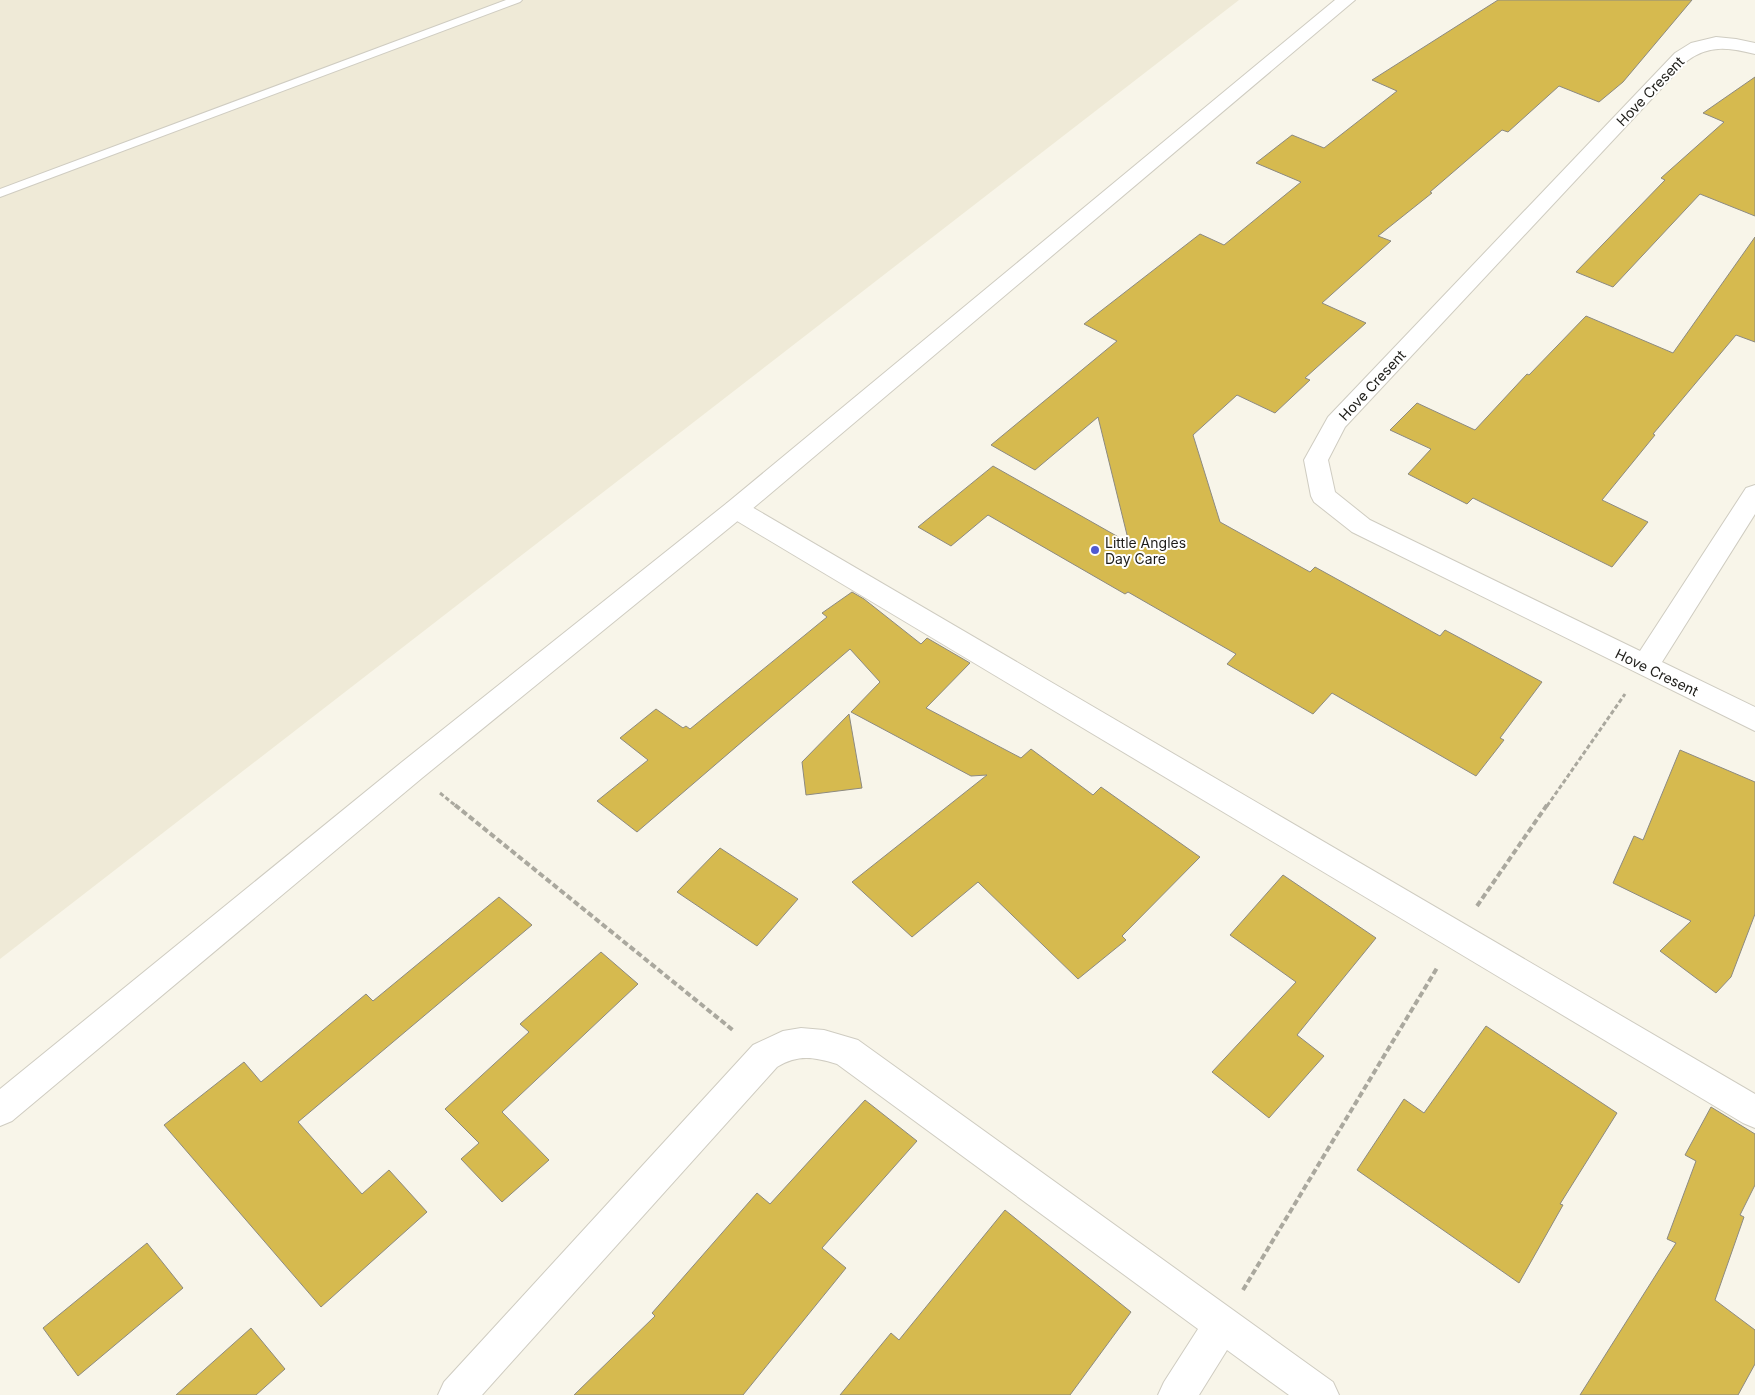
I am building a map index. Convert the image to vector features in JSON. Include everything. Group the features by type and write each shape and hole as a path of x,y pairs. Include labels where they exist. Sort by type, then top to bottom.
{"street":[{"path":"0,1110 412,770 736,509 1346,0"},
{"name":"Hove Cresent","path":"1755,49 1742,44 1721,42 1689,50 1681,57 1336,423 1316,460 1323,496 1361,526 1755,720"},
{"path":"1644,666 1755,494"},
{"path":"736,509 1755,1112"},
{"path":"457,1395 765,1056 786,1045 803,1042 826,1045 846,1051 1320,1395"},
{"path":"1177,1395 1222,1325"}],"lane":[{"path":"0,193 516,0"}],"path":[{"path":"1222,1325 1456,936 1644,666"},
{"path":"412,770 765,1056"}],"shaded area":[{"path":"0,0 1239,0 0,959"}],"building":[{"path":"1498,0 1692,0 1623,82 1599,102 1559,86 1508,132 1502,130 1430,192 1432,193 1378,236 1391,241 1322,303 1366,323 1305,378 1310,380 1275,413 1237,395 1193,435 1220,522 1310,572 1315,567 1440,636 1445,630 1542,682 1500,738 1504,740 1476,776 1332,693 1313,714 1227,664 1236,654 1128,592 1125,594 988,515 951,546 918,527 993,466 1129,543 1098,417 1035,470 991,445 1117,341 1084,324 1200,234 1224,245 1301,182 1256,163 1292,135 1324,148 1397,91 1372,80"},
{"path":"1755,77 1755,216 1700,194 1613,287 1576,272 1665,180 1661,178 1724,122 1703,113"},
{"path":"1755,237 1755,342 1736,335 1653,434 1655,435 1602,500 1648,522 1612,567 1473,498 1467,504 1408,474 1431,449 1390,430 1417,403 1475,430 1527,374 1529,375 1586,316 1673,353"},
{"path":"852,592 864,599 921,644 927,638 970,663 926,708 1021,758 1031,749 1093,795 1101,787 1200,857 1122,936 1126,940 1078,979 978,882 912,937 852,882 987,775 971,776 851,712 880,682 850,649 637,832 597,801 648,760 620,738 656,709 683,728 686,726 690,729 827,617 822,613"},
{"path":"849,714 862,788 806,795 802,762"},
{"path":"1680,750 1755,782 1755,914 1731,977 1716,993 1660,951 1691,921 1613,883 1634,836 1643,840"},
{"path":"720,848 798,899 757,946 677,892"},
{"path":"1283,875 1376,938 1297,1035 1324,1056 1269,1118 1212,1072 1296,982 1230,935"},
{"path":"499,897 532,925 298,1122 362,1194 389,1170 427,1212 321,1307 164,1125 244,1062 261,1082 366,994 373,1001"},
{"path":"601,952 638,984 502,1112 549,1160 502,1202 461,1159 479,1143 445,1109 529,1032 520,1024"},
{"path":"1486,1026 1617,1113 1560,1204 1563,1205 1519,1283 1357,1170 1404,1099 1424,1113"},
{"path":"865,1100 917,1141 822,1248 846,1268 743,1395 574,1395 655,1316 652,1313 757,1193 770,1204"},
{"path":"1711,1107 1755,1134 1755,1185 1740,1215 1744,1217 1715,1300 1755,1330 1755,1364 1738,1395 1580,1395 1676,1243 1667,1239 1696,1161 1685,1155"},
{"path":"1005,1210 1131,1312 1070,1395 840,1395 891,1333 899,1340"},
{"path":"147,1243 183,1288 78,1376 43,1328"},
{"path":"251,1328 285,1369 256,1395 176,1395"}],"place":[{"name":"Little Angles Day Care","path":"1095,550"}]}
